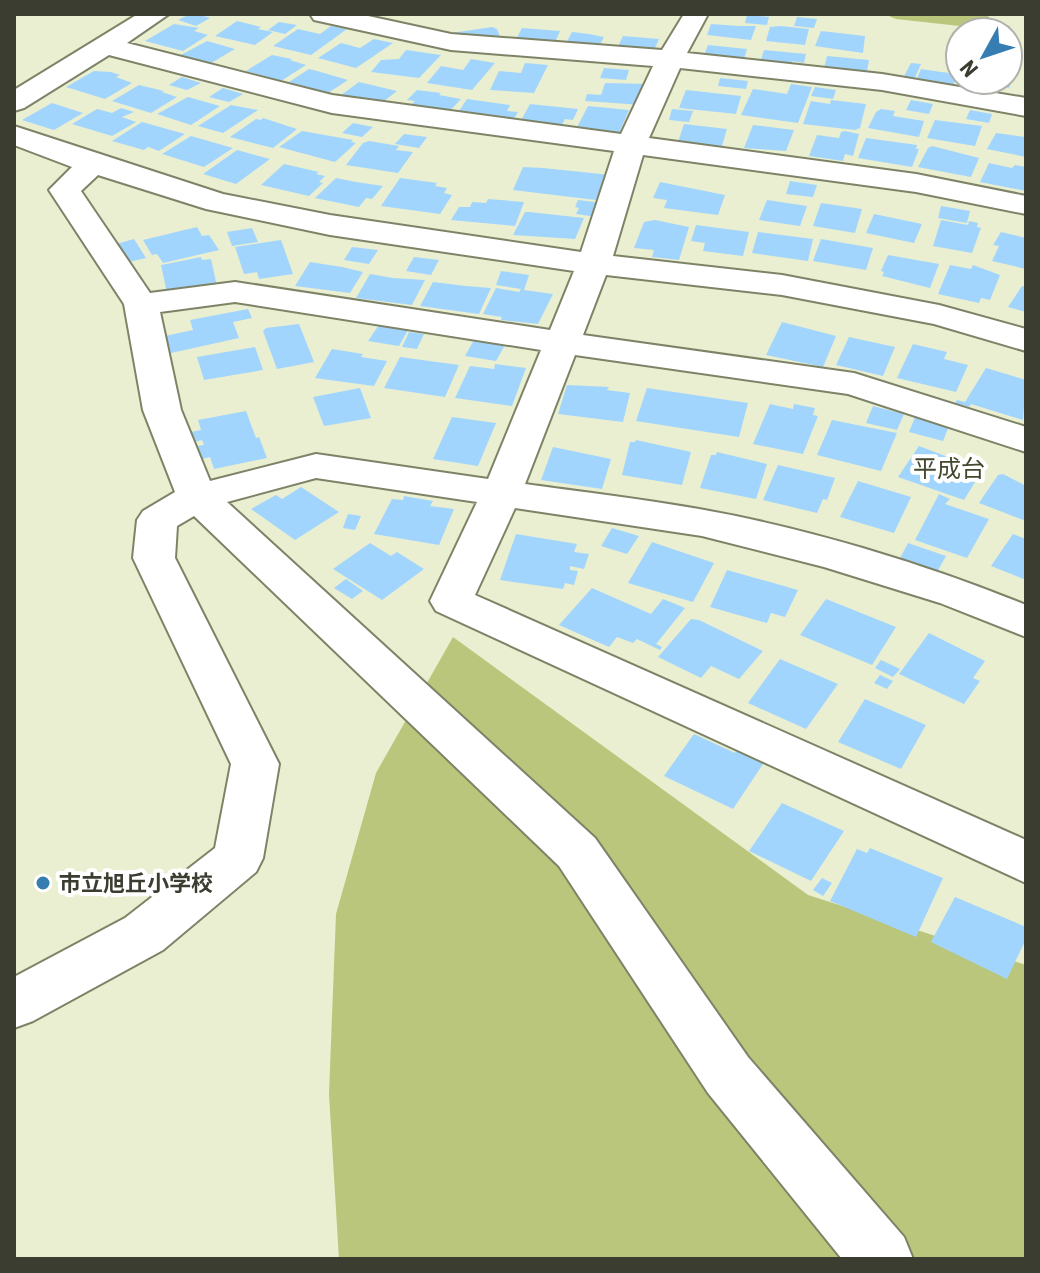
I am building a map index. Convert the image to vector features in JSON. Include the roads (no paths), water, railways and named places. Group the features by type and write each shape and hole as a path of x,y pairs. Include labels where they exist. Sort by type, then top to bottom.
{"street":[{"path":"14,102 156,14"},
{"path":"323,14 451,42 670,59 882,82 1026,107"},
{"path":"696,16 670,59 631,145 594,264 501,494 451,601 1026,862"},
{"path":"105,46 332,104 916,183 1026,205"},
{"path":"14,135 93,164 217,202 330,225 594,264 782,285 939,315 1026,340"},
{"path":"93,164 65,190 141,304 162,410 197,497 577,852 728,1075 882,1259"},
{"path":"141,304 235,292 854,384 1026,440"},
{"path":"14,1004 144,934 238,858 255,764 154,558 157,520 197,497 316,466 702,523 833,555 955,593 1026,622"}],"place":[{"name":"市立旭丘小学校","path":"43,883"}],"district":[{"name":"平成台","path":"949,469"}]}
